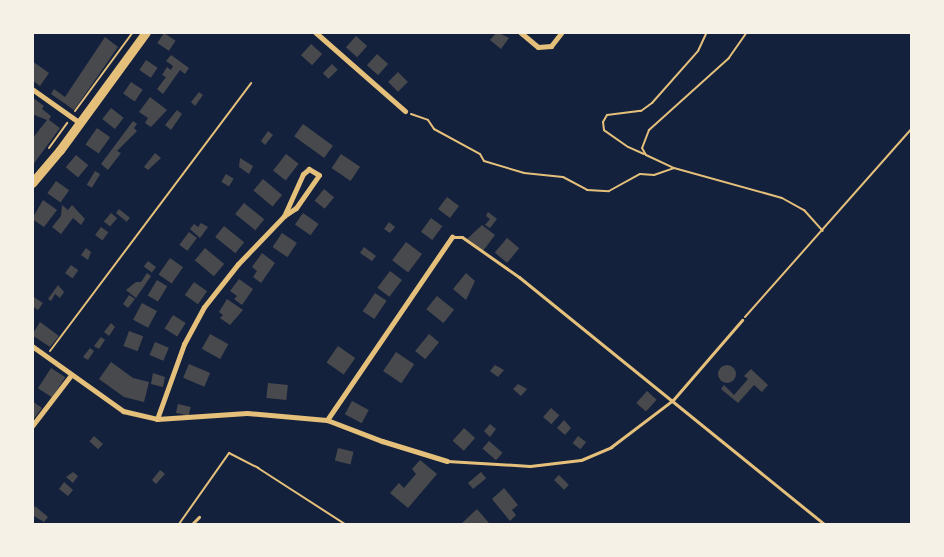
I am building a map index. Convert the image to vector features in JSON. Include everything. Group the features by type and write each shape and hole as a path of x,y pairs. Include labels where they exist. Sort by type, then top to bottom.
{"main road":[{"path":"32,183 80,123 146,32"}],"street":[{"path":"316,32 405,111"},
{"path":"520,32 538,47 552,46 562,32"},
{"path":"32,89 80,123"},
{"path":"157,419 184,344 204,307 238,264 284,216 296,208 319,175 309,169 303,174 284,216"},
{"path":"327,420 452,238"},
{"path":"32,346 122,411 157,419 247,412 327,420 382,442 447,461"},
{"path":"32,426 71,375"}],"lane":[{"path":"452,238 462,237 519,277 824,524"},
{"path":"447,461 530,466 581,460 611,447 638,430 673,400 742,320"},
{"path":"192,524 199,517"}],"path":[{"path":"44,155 133,32"},
{"path":"707,32 698,52 652,103 641,111 607,115 603,122 604,130 628,147 674,168 782,198 804,210 823,232"},
{"path":"646,154 642,148 649,130 729,58 747,32"},
{"path":"46,356 251,83"},
{"path":"405,111 428,120 434,129 480,154 484,161 524,173 563,177 587,190 609,191 640,174 654,175 674,168"},
{"path":"742,320 823,232 912,128"},
{"path":"179,524 229,453 258,468 345,524"}],"building":[{"path":"497,32 509,38 501,49 490,40"},
{"path":"164,33 176,41 169,51 157,43"},
{"path":"356,36 367,46 357,57 346,47"},
{"path":"105,37 118,47 74,110 51,94 54,89 65,97"},
{"path":"311,44 322,54 312,65 301,55"},
{"path":"377,54 388,64 378,75 367,65"},
{"path":"171,55 189,68 185,74 180,70 163,94 157,89 166,77 162,75 167,67 171,70 173,66 166,61"},
{"path":"146,60 158,68 151,78 139,70"},
{"path":"32,61 49,73 40,86 32,80"},
{"path":"332,64 338,70 328,79 323,73"},
{"path":"398,72 408,82 398,92 388,82"},
{"path":"131,82 143,90 135,101 123,94"},
{"path":"199,92 203,95 195,106 191,102"},
{"path":"32,97 44,106 42,109 51,116 49,120 60,128 32,166 32,139 47,120 32,114"},
{"path":"150,97 167,110 151,127 145,123 148,118 139,112"},
{"path":"111,108 124,118 115,129 102,119"},
{"path":"177,110 182,114 171,130 165,125"},
{"path":"133,121 137,124 134,128 137,131 117,151 121,153 108,170 101,164"},
{"path":"303,124 333,146 324,158 294,136"},
{"path":"97,128 110,137 99,154 86,144"},
{"path":"268,131 273,135 265,145 261,141"},
{"path":"155,153 161,158 148,170 144,167"},
{"path":"286,154 299,164 286,180 273,171"},
{"path":"341,154 360,167 351,181 331,168"},
{"path":"76,155 88,165 78,178 66,167"},
{"path":"240,158 253,166 249,174 239,167"},
{"path":"95,171 100,174 92,188 87,185"},
{"path":"226,174 234,179 229,186 221,182"},
{"path":"263,179 282,195 273,207 253,190"},
{"path":"56,181 69,190 61,202 47,193"},
{"path":"324,189 334,197 325,209 315,201"},
{"path":"447,197 459,206 450,218 438,209"},
{"path":"43,200 57,210 44,227 32,219"},
{"path":"244,203 264,219 255,230 235,214"},
{"path":"62,205 68,210 72,205 85,219 81,225 73,218 61,234 52,227 61,216"},
{"path":"119,209 130,218 127,222 116,213"},
{"path":"488,212 497,219 490,228 485,225 490,219 486,216"},
{"path":"111,213 117,218 110,227 104,221"},
{"path":"303,213 319,224 311,235 295,224"},
{"path":"431,218 442,226 432,240 421,232"},
{"path":"389,222 395,227 390,233 384,229"},
{"path":"201,223 208,227 200,238 190,229 194,224 198,227"},
{"path":"482,225 495,235 483,251 467,239"},
{"path":"224,226 244,242 235,253 215,237"},
{"path":"101,227 108,232 102,240 95,235"},
{"path":"189,232 197,238 187,251 179,245"},
{"path":"282,233 297,243 287,257 272,247"},
{"path":"507,238 519,248 507,263 495,253"},
{"path":"406,242 422,254 408,272 392,260"},
{"path":"364,247 376,256 372,261 360,253"},
{"path":"86,248 91,252 88,260 81,255"},
{"path":"205,248 224,264 214,276 195,260"},
{"path":"262,253 275,263 261,283 253,277 257,271 252,267"},
{"path":"170,258 183,267 172,284 159,274"},
{"path":"148,261 156,267 152,273 144,267"},
{"path":"71,265 78,270 72,278 65,273"},
{"path":"390,271 402,280 389,297 377,288"},
{"path":"147,273 151,276 136,298 126,290 136,282 141,282"},
{"path":"466,273 475,281 466,300 453,289"},
{"path":"239,279 253,289 242,305 234,299 237,296 230,291"},
{"path":"157,280 167,286 158,302 148,295"},
{"path":"194,282 207,291 198,304 185,295"},
{"path":"58,285 64,292 60,298 55,294 51,301 48,299"},
{"path":"375,293 387,301 374,319 363,311"},
{"path":"129,295 135,299 128,308 123,304"},
{"path":"32,296 43,303 38,310 32,306"},
{"path":"437,296 454,310 443,323 426,309"},
{"path":"227,299 243,310 230,325 220,318 223,315 219,312"},
{"path":"142,303 157,311 148,328 133,320"},
{"path":"173,315 186,323 177,337 165,329"},
{"path":"40,322 59,336 50,347 32,335"},
{"path":"111,323 115,327 109,336 104,332"},
{"path":"129,331 143,336 138,351 124,346"},
{"path":"210,334 228,344 220,359 202,349"},
{"path":"429,334 439,342 425,359 415,351"},
{"path":"101,337 105,340 99,349 94,346"},
{"path":"155,342 169,348 163,361 150,355"},
{"path":"338,346 355,358 344,374 327,362"},
{"path":"90,348 94,351 88,360 83,357"},
{"path":"396,352 414,364 401,383 383,371"},
{"path":"111,362 133,378 149,382 144,402 124,397 99,379"},
{"path":"189,364 210,373 204,387 183,378"},
{"path":"495,365 504,370 498,377 490,371"},
{"path":"727,365 733,368 736,374 733,380 727,383 721,380 718,374 721,368"},
{"path":"51,368 65,377 52,397 38,388"},
{"path":"751,369 768,385 762,392 754,385 738,403 721,389 724,385 734,395 748,379 744,376"},
{"path":"153,373 165,377 163,387 151,384"},
{"path":"268,383 288,385 286,400 266,398"},
{"path":"518,384 527,389 521,396 513,389"},
{"path":"647,391 657,400 646,412 636,403"},
{"path":"32,401 42,408 32,421"},
{"path":"352,401 369,410 362,423 345,414"},
{"path":"178,404 191,407 189,416 176,413"},
{"path":"551,408 559,415 551,424 543,417"},
{"path":"564,420 571,428 565,435 557,428"},
{"path":"490,424 496,429 490,437 484,431"},
{"path":"464,428 475,438 464,451 453,441"},
{"path":"94,436 103,444 98,449 89,441"},
{"path":"578,436 586,442 581,449 573,443"},
{"path":"489,441 503,453 496,460 482,449"},
{"path":"338,448 354,452 350,464 335,461"},
{"path":"420,460 437,474 408,508 390,493 399,483 404,488 416,474 412,469"},
{"path":"160,470 165,474 156,484 152,480"},
{"path":"73,472 78,476 73,483 66,477"},
{"path":"481,472 486,478 473,489 468,483"},
{"path":"559,475 569,485 564,490 554,480"},
{"path":"64,482 73,490 68,496 59,489"},
{"path":"504,488 518,505 512,510 516,515 510,521 492,499"},
{"path":"35,506 48,517 44,522 32,515"},
{"path":"477,509 489,523 461,524"}]}
